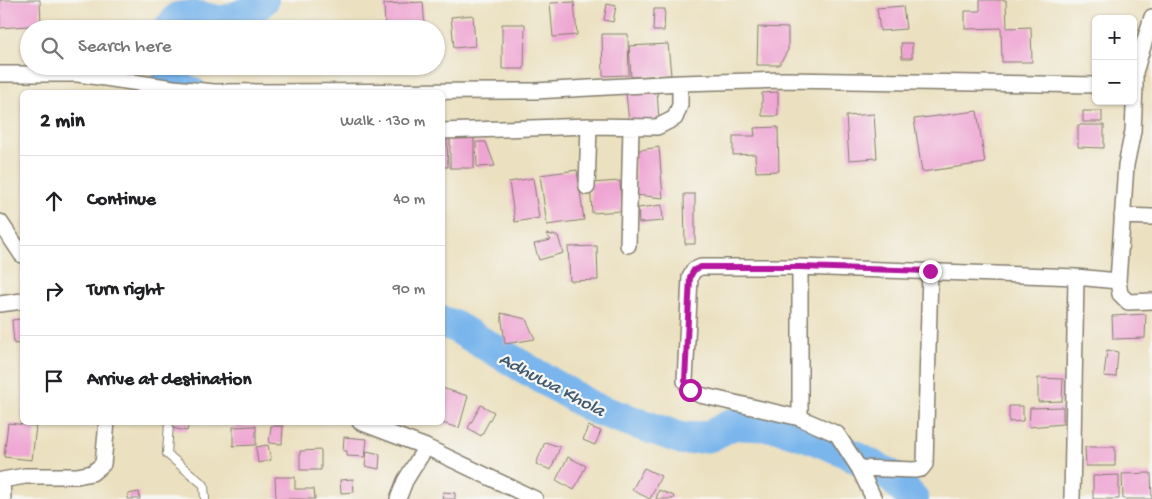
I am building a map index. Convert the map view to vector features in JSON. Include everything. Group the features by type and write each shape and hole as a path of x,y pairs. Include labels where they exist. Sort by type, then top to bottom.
{"street":[{"path":"1137,66 1152,17"},
{"path":"0,74 20,74"},
{"path":"85,75 194,90"},
{"path":"445,91 535,91 680,82 784,80 1092,85"},
{"path":"445,131 590,126 657,127 675,118 680,106 680,82"},
{"path":"1134,105 1133,131 1126,165 1118,281 1120,294 1128,302 1152,301"},
{"path":"587,187 590,126"},
{"path":"628,244 631,128"},
{"path":"1122,216 1152,217"},
{"path":"0,222 20,252"},
{"path":"874,499 838,434 800,418 700,395 690,390 685,381 690,277 694,270 701,267 800,267 1076,277 1118,281"},
{"path":"800,267 800,418"},
{"path":"858,468 914,470 921,469 925,464 930,271"},
{"path":"1072,499 1076,277"},
{"path":"0,304 20,301"},
{"path":"3,499 2,480 25,476 77,476 92,473 104,464 107,425"},
{"path":"368,425 426,447 535,499"},
{"path":"398,499 405,481 426,447"}],"lane":[{"path":"169,425 167,454 204,485 205,499"}],"building":[{"path":"0,0 40,0 41,20 20,20 20,27 0,28"},
{"path":"980,0 1006,0 1007,28 1031,27 1032,62 1002,62 1001,28 965,29 965,11 980,11"},
{"path":"423,2 424,20 385,20 384,4"},
{"path":"574,2 577,35 553,37 550,3"},
{"path":"607,4 616,6 613,22 604,20"},
{"path":"903,6 906,29 880,31 877,8"},
{"path":"654,9 665,9 664,31 653,31"},
{"path":"473,15 475,46 454,48 451,17"},
{"path":"502,24 525,24 524,69 502,69"},
{"path":"758,27 788,28 788,50 779,65 757,65"},
{"path":"602,34 628,34 629,75 603,76"},
{"path":"901,43 912,43 912,58 902,58"},
{"path":"668,44 671,75 631,77 629,46"},
{"path":"657,91 659,120 629,123 626,93"},
{"path":"778,92 778,116 762,116 762,93"},
{"path":"977,111 985,163 922,172 914,119"},
{"path":"1083,111 1102,111 1102,122 1083,122"},
{"path":"874,114 877,158 849,160 846,116"},
{"path":"1078,125 1104,125 1104,148 1078,147"},
{"path":"778,127 779,171 756,172 755,154 733,155 733,136 755,136 754,128"},
{"path":"474,136 474,168 450,168 450,137"},
{"path":"445,138 447,138 448,167 445,167"},
{"path":"476,142 486,142 495,166 477,167"},
{"path":"659,147 663,198 636,195 634,151"},
{"path":"577,170 584,220 547,225 540,175"},
{"path":"533,178 539,218 515,222 509,182"},
{"path":"620,181 622,211 592,213 590,183"},
{"path":"684,194 695,194 695,244 685,244"},
{"path":"662,205 663,221 639,223 638,208"},
{"path":"546,234 558,236 563,253 539,260 534,244 551,240"},
{"path":"597,246 598,280 570,281 568,247"},
{"path":"501,313 526,319 535,339 505,344"},
{"path":"1146,314 1145,338 1113,339 1112,316"},
{"path":"20,319 20,343 14,344 12,320"},
{"path":"1107,350 1118,352 1116,377 1104,376"},
{"path":"1038,378 1063,379 1062,401 1038,402"},
{"path":"445,389 468,396 459,428 445,424"},
{"path":"481,405 494,412 481,436 468,428"},
{"path":"1009,406 1023,406 1023,421 1009,422"},
{"path":"1063,407 1063,424 1029,427 1030,408"},
{"path":"8,423 36,426 32,460 4,457"},
{"path":"172,425 188,425 187,431 172,428"},
{"path":"256,426 256,445 233,446 233,427"},
{"path":"271,426 283,426 282,444 269,443"},
{"path":"588,426 601,431 595,445 583,440"},
{"path":"344,437 367,439 365,457 347,456 347,451 343,451"},
{"path":"545,442 560,447 551,470 536,464"},
{"path":"268,445 271,460 258,463 256,447"},
{"path":"1085,447 1115,447 1115,466 1086,466"},
{"path":"321,450 321,470 300,470 300,451"},
{"path":"367,451 380,454 379,469 365,466"},
{"path":"568,457 586,466 574,490 556,480"},
{"path":"644,468 661,476 650,499 632,490"},
{"path":"1151,473 1152,499 1123,499 1122,474"},
{"path":"1119,475 1119,499 1093,499 1093,476"},
{"path":"275,477 295,477 295,489 314,489 315,499 276,499"},
{"path":"353,479 354,492 341,493 340,480"},
{"path":"659,490 674,496 673,499 656,499"},
{"path":"139,492 140,499 128,499 128,494"},
{"path":"443,492 455,493 455,499 442,499"}],"waterway":[{"name":"Adhuwa Khola","path":"228,20 250,12 263,0"},
{"name":"Adhuwa Khola","path":"176,20 178,18 194,16 213,20"},
{"name":"Adhuwa Khola","path":"168,75 184,90"},
{"name":"Adhuwa Khola","path":"445,323 454,326 593,408 683,439 710,436 733,424 774,426 807,436 842,450 890,475 913,499"}],"route":[{"path":"690,390 685,381 690,277 694,270 701,267 800,267 930,271"}]}
